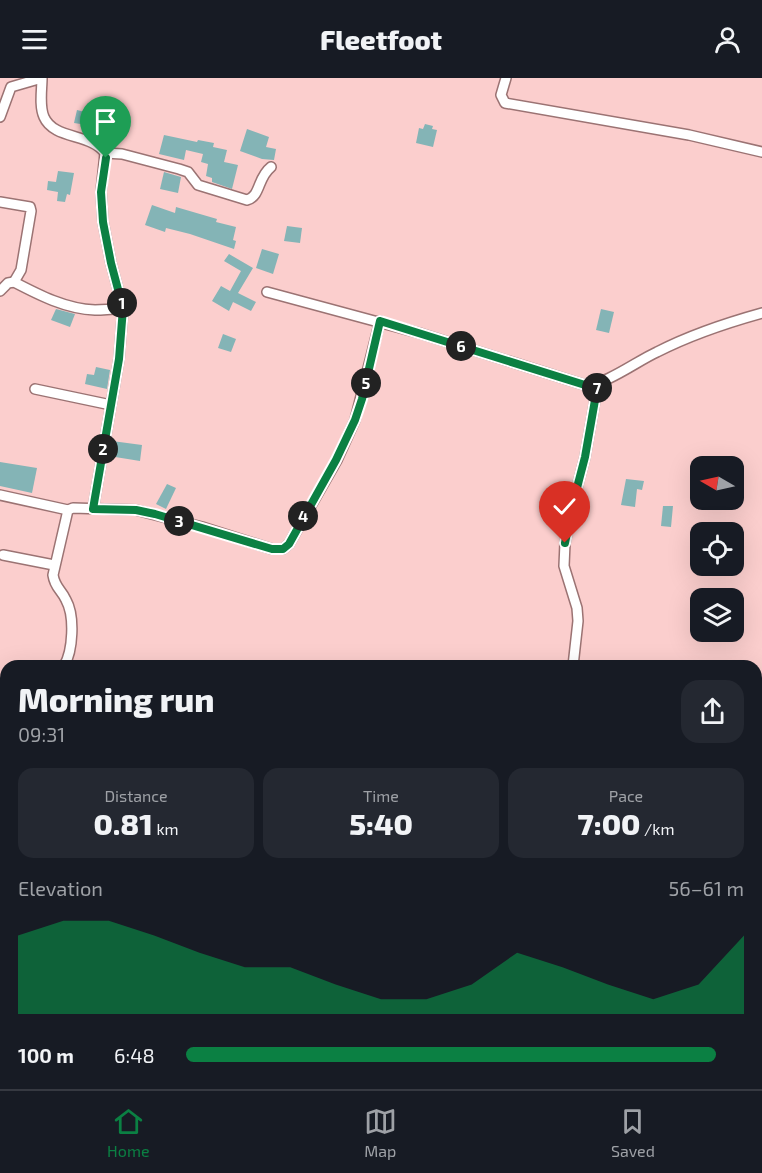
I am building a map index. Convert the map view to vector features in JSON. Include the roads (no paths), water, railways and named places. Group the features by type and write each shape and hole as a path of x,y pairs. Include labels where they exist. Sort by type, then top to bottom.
{"street":[{"path":"0,117 11,87 42,78 44,118 57,130 91,142 102,148 105,153 101,192 103,222 123,308 119,359 93,509"},
{"path":"506,78 501,94 505,103 689,135 762,152"},
{"path":"105,153 122,154 179,169 188,172 198,185 247,200 256,195 261,177 271,167"},
{"path":"0,202 25,205 32,210 21,270 14,282 1,291"},
{"path":"14,282 58,303 96,310 123,308"},
{"path":"267,292 380,321 585,385 598,383 674,344 762,313"},
{"path":"0,495 68,510 145,512 272,549 283,549 289,544 347,440 362,399 380,321"},
{"path":"574,660 578,621 577,609 564,566 565,543 585,457 598,383"},
{"path":"35,389 111,405"},
{"path":"66,660 72,633 70,613 68,601 54,584 53,575 68,510"},
{"path":"3,555 54,565"}]}
